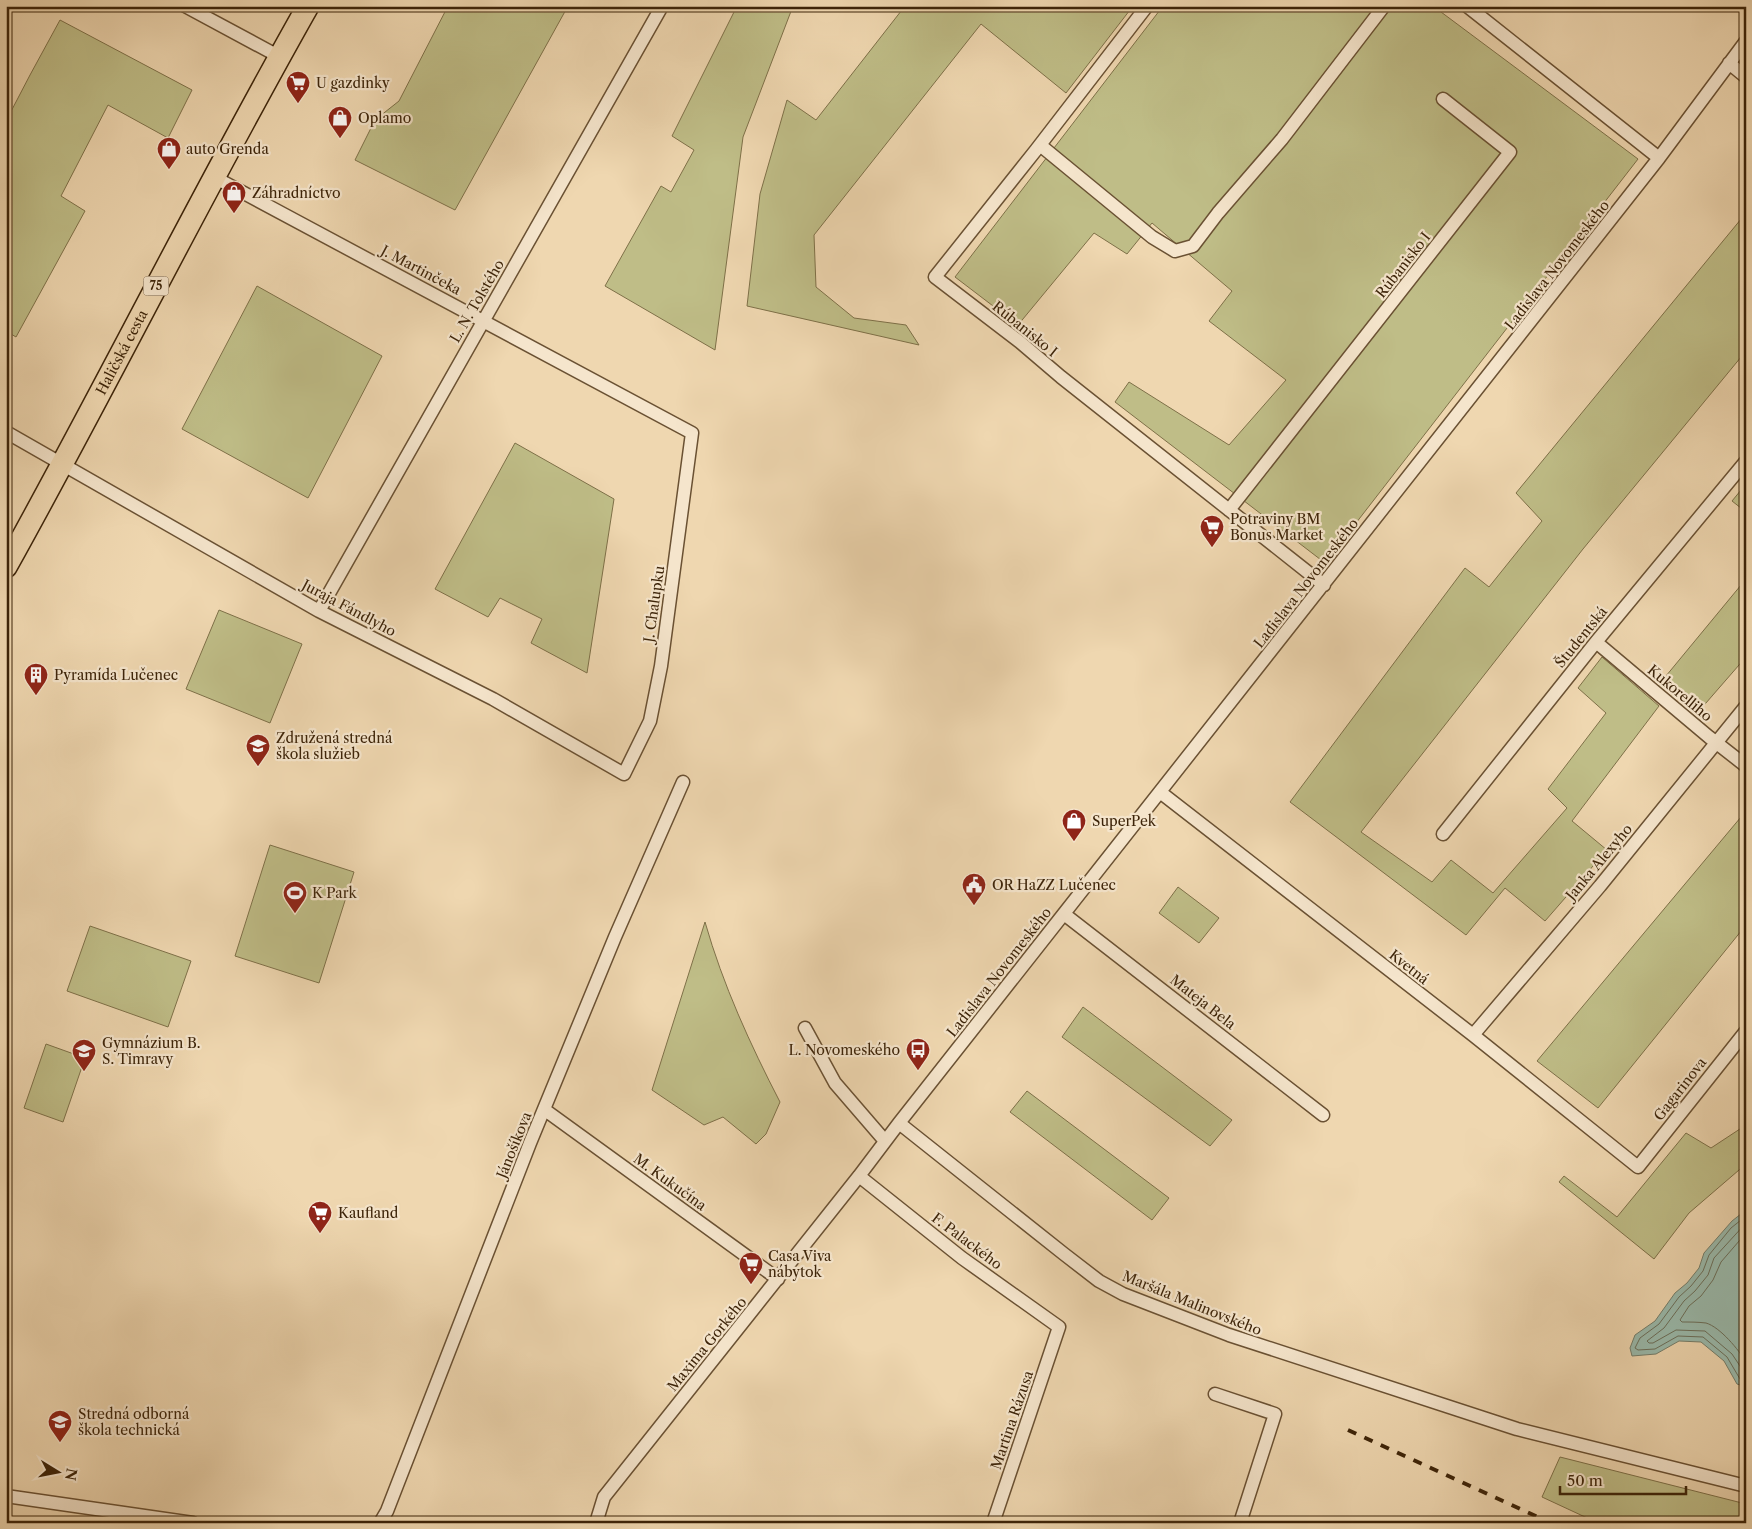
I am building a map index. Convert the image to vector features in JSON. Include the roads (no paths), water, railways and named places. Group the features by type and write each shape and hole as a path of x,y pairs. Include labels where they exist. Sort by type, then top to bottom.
{"main road":[{"name":"Haličská cesta","path":"6,567 63,465 214,176 308,6"}],"street":[{"path":"185,6 280,57"},
{"name":"L. N. Tolstého","path":"319,611 662,6"},
{"name":"Rúbanisko I","path":"1146,6 1040,145 934,277 1020,342 1061,377 1324,585"},
{"path":"1040,145 1152,237 1174,251 1193,246 1282,139 1384,6"},
{"path":"1467,6 1659,158"},
{"name":"Ladislava Novomeského","path":"886,1140 1659,158 1746,41"},
{"path":"1729,63 1746,77"},
{"name":"Rúbanisko I","path":"1229,510 1510,152 1443,99"},
{"name":"J. Martinčeka","path":"214,176 692,433"},
{"name":"Juraja Fándlyho","path":"6,432 319,611 493,699 624,774"},
{"name":"J. Chalupku","path":"624,774 650,721 661,666 692,433"},
{"name":"Študentská","path":"1443,834 1596,642 1746,461"},
{"name":"Kukorelliho","path":"1596,642 1746,766"},
{"name":"Janka Alexyho","path":"1473,1035 1600,886 1746,706"},
{"name":"Jánošíkova","path":"380,1523 405,1466 530,1143 615,937 683,782"},
{"name":"Kvetná","path":"1160,792 1473,1035 1638,1167"},
{"name":"Mateja Bela","path":"1064,914 1323,1115"},
{"path":"805,1028 835,1082 886,1140"},
{"name":"Gagarinova","path":"1638,1167 1746,1031"},
{"name":"M. Kukučína","path":"545,1110 778,1279"},
{"name":"Maršála Malinovského","path":"899,1123 1099,1281 1123,1294 1229,1336 1516,1429 1746,1486"},
{"name":"Maxima Gorkého","path":"596,1523 604,1497 886,1140"},
{"name":"F. Palackého","path":"859,1176 962,1258 1059,1327"},
{"name":"Martina Rázusa","path":"993,1523 1059,1327"},
{"path":"1216,1394 1275,1414 1240,1523"},
{"path":"6,1496 193,1523"}],"water":[{"path":"1746,1210 1746,1387 1737,1384 1724,1361 1701,1342 1679,1341 1656,1354 1632,1356 1630,1348 1635,1335 1655,1321 1675,1293 1687,1283 1699,1268 1704,1253 1732,1221"}],"railway":[{"path":"1348,1430 1551,1523"}],"place":[{"name":"U gazdinky","path":"298,104"},
{"name":"Oplamo","path":"340,139"},
{"name":"auto Grenda","path":"169,170"},
{"name":"Záhradníctvo","path":"234,214"},
{"name":"Potraviny BM Bonus Market","path":"1212,548"},
{"name":"Pyramída Lučenec","path":"36,696"},
{"name":"Združená stredná škola služieb","path":"258,767"},
{"name":"SuperPek","path":"1074,842"},
{"name":"OR HaZZ Lučenec","path":"974,906"},
{"name":"K Park","path":"295,914"},
{"name":"L. Novomeského","path":"918,1071"},
{"name":"Gymnázium B. S. Timravy","path":"84,1072"},
{"name":"Kaufland","path":"320,1234"},
{"name":"Casa Viva nábytok","path":"751,1285"},
{"name":"Stredná odborná škola technická","path":"60,1443"}]}
